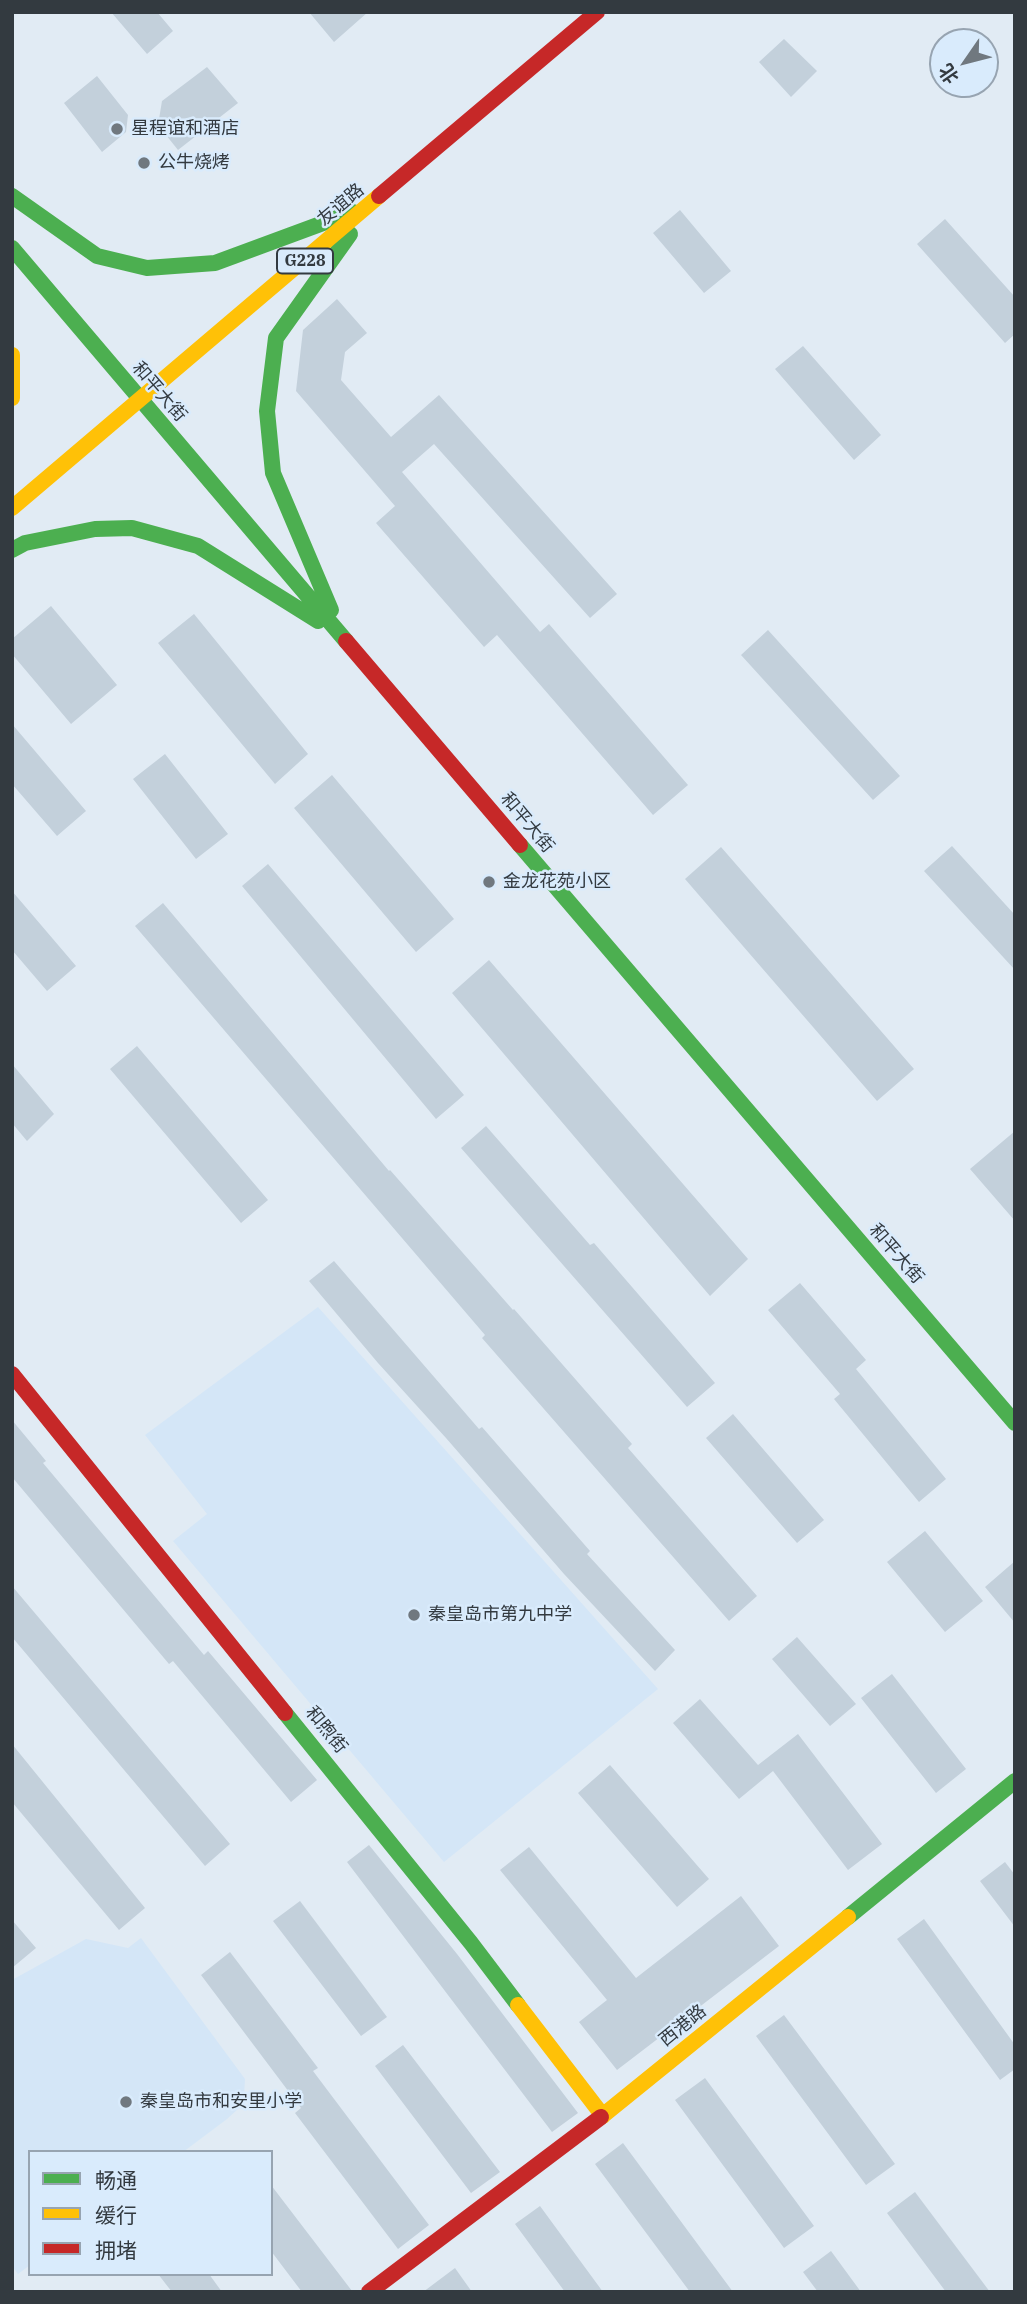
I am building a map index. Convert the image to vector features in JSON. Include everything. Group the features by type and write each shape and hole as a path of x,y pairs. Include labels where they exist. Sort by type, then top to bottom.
{"main road":[{"name":"友谊路","path":"12,508 597,12"},
{"path":"12,196 97,256 147,268 215,263 370,206"},
{"path":"342,636 273,473 267,411 276,338 370,206"},
{"name":"和平大街","path":"12,248 1015,1423"},
{"path":"12,355 12,398"},
{"path":"12,550 25,543 95,529 132,528 198,546 342,636"},
{"name":"和煦街","path":"12,1374 471,1942 603,2116"},
{"name":"西港路","path":"369,2292 603,2116 1015,1781"}],"shaded area":[{"name":"秦皇岛市第九中学","path":"318,1307 658,1689 444,1862 173,1541 207,1514 145,1435"},
{"name":"秦皇岛市和安里小学","path":"141,1938 245,2079 244,2096 238,2109 186,2150 28,2150 28,2266 18,2274 12,2266 12,1980 86,1939 128,1948"}],"building":[{"path":"111,12 157,12 173,31 147,54"},
{"path":"309,12 368,12 334,42"},
{"path":"784,39 817,71 791,97 759,62"},
{"path":"207,67 238,103 178,150 158,125 162,101"},
{"path":"97,76 128,115 126,132 102,152 64,103"},
{"path":"680,210 731,271 704,293 653,233"},
{"path":"945,219 1015,297 1015,334 1005,343 917,244"},
{"path":"337,299 367,333 345,352 341,380 391,437 439,395 617,594 590,618 434,444 402,472 540,632 549,624 688,785 653,815 497,635 484,647 376,523 395,506 296,391 303,330"},
{"path":"803,346 881,435 854,460 775,369"},
{"path":"51,606 117,685 71,724 12,654 12,639"},
{"path":"194,614 308,754 275,784 158,643"},
{"path":"768,630 900,776 873,800 741,655"},
{"path":"12,724 86,811 57,836 12,784"},
{"path":"165,754 228,834 196,859 133,779"},
{"path":"332,775 454,919 416,952 294,808"},
{"path":"952,846 1015,915 1015,970 924,871"},
{"path":"721,847 914,1069 877,1101 685,879"},
{"path":"268,864 464,1095 436,1119 242,886"},
{"path":"12,891 76,966 47,991 12,950"},
{"path":"163,903 389,1171 632,1444 628,1448 757,1596 729,1621 482,1338 485,1335 135,926"},
{"path":"489,960 748,1259 710,1296 452,993"},
{"path":"137,1046 268,1200 241,1223 110,1069"},
{"path":"12,1064 54,1114 27,1141 12,1123"},
{"path":"486,1126 590,1245 594,1243 715,1383 687,1407 461,1148"},
{"path":"1015,1131 1015,1221 970,1169"},
{"path":"334,1261 479,1429 482,1427 590,1551 587,1554 675,1650 655,1671 564,1574 309,1281"},
{"path":"800,1283 866,1360 856,1369 946,1479 919,1502 834,1399 840,1394 768,1310"},
{"path":"733,1414 824,1520 797,1543 706,1438"},
{"path":"12,1420 46,1461 43,1463 204,1655 208,1651 317,1780 291,1802 173,1661 169,1664 12,1477"},
{"path":"925,1531 983,1601 945,1632 887,1562"},
{"path":"1015,1561 1015,1623 985,1587"},
{"path":"12,1586 230,1844 205,1866 12,1637"},
{"path":"797,1637 856,1704 830,1726 772,1659"},
{"path":"892,1674 966,1769 936,1793 861,1698"},
{"path":"700,1699 758,1765 798,1734 882,1844 848,1870 773,1771 739,1799 673,1723"},
{"path":"12,1744 145,1908 119,1930 12,1802"},
{"path":"610,1765 709,1879 677,1907 578,1793"},
{"path":"369,1845 457,1954 578,2113 552,2132 347,1862"},
{"path":"529,1847 636,1978 741,1896 779,1946 617,2070 579,2022 607,2000 500,1870"},
{"path":"1005,1862 1015,1875 1015,1927 980,1881"},
{"path":"300,1901 387,2017 361,2036 273,1921"},
{"path":"924,1919 1015,2045 1015,2069 1000,2080 897,1939"},
{"path":"12,1920 36,1948 12,1968"},
{"path":"230,1952 318,2068 313,2071 429,2225 398,2249 295,2113 301,2108 201,1975"},
{"path":"784,2015 895,2164 866,2185 756,2036"},
{"path":"403,2045 500,2172 471,2193 375,2066"},
{"path":"705,2078 814,2226 784,2248 675,2100"},
{"path":"623,2143 733,2292 690,2292 595,2164"},
{"path":"273,2188 352,2291 302,2292 273,2254"},
{"path":"915,2192 990,2292 946,2292 887,2213"},
{"path":"540,2206 603,2292 565,2292 515,2224"},
{"path":"831,2251 861,2292 818,2292 803,2272"},
{"path":"455,2268 472,2292 423,2292"},
{"path":"160,2276 210,2276 222,2292 172,2292"}],"traffic: fast":[{"path":"12,196 97,256 147,268 215,263 353,212"},
{"path":"331,610 273,473 267,411 276,338 350,234"},
{"path":"12,248 346,641"},
{"path":"12,550 25,543 95,529 132,528 198,546 318,621"},
{"path":"520,845 1015,1423"},
{"path":"285,1713 518,2005"},
{"path":"848,1917 1015,1781"}],"traffic: slow":[{"path":"12,508 379,196"},
{"path":"12,355 12,398"},
{"path":"601,2117 848,1917"},
{"path":"518,2005 603,2116"}],"traffic: jam":[{"path":"379,196 597,12"},
{"path":"346,641 520,845"},
{"path":"12,1374 285,1713"},
{"path":"369,2292 601,2117"}],"place":[{"name":"星程谊和酒店","path":"117,129"},
{"name":"公牛烧烤","path":"144,163"},
{"name":"金龙花苑小区","path":"489,882"},
{"name":"秦皇岛市第九中学","path":"414,1615"},
{"name":"秦皇岛市和安里小学","path":"126,2102"}]}
